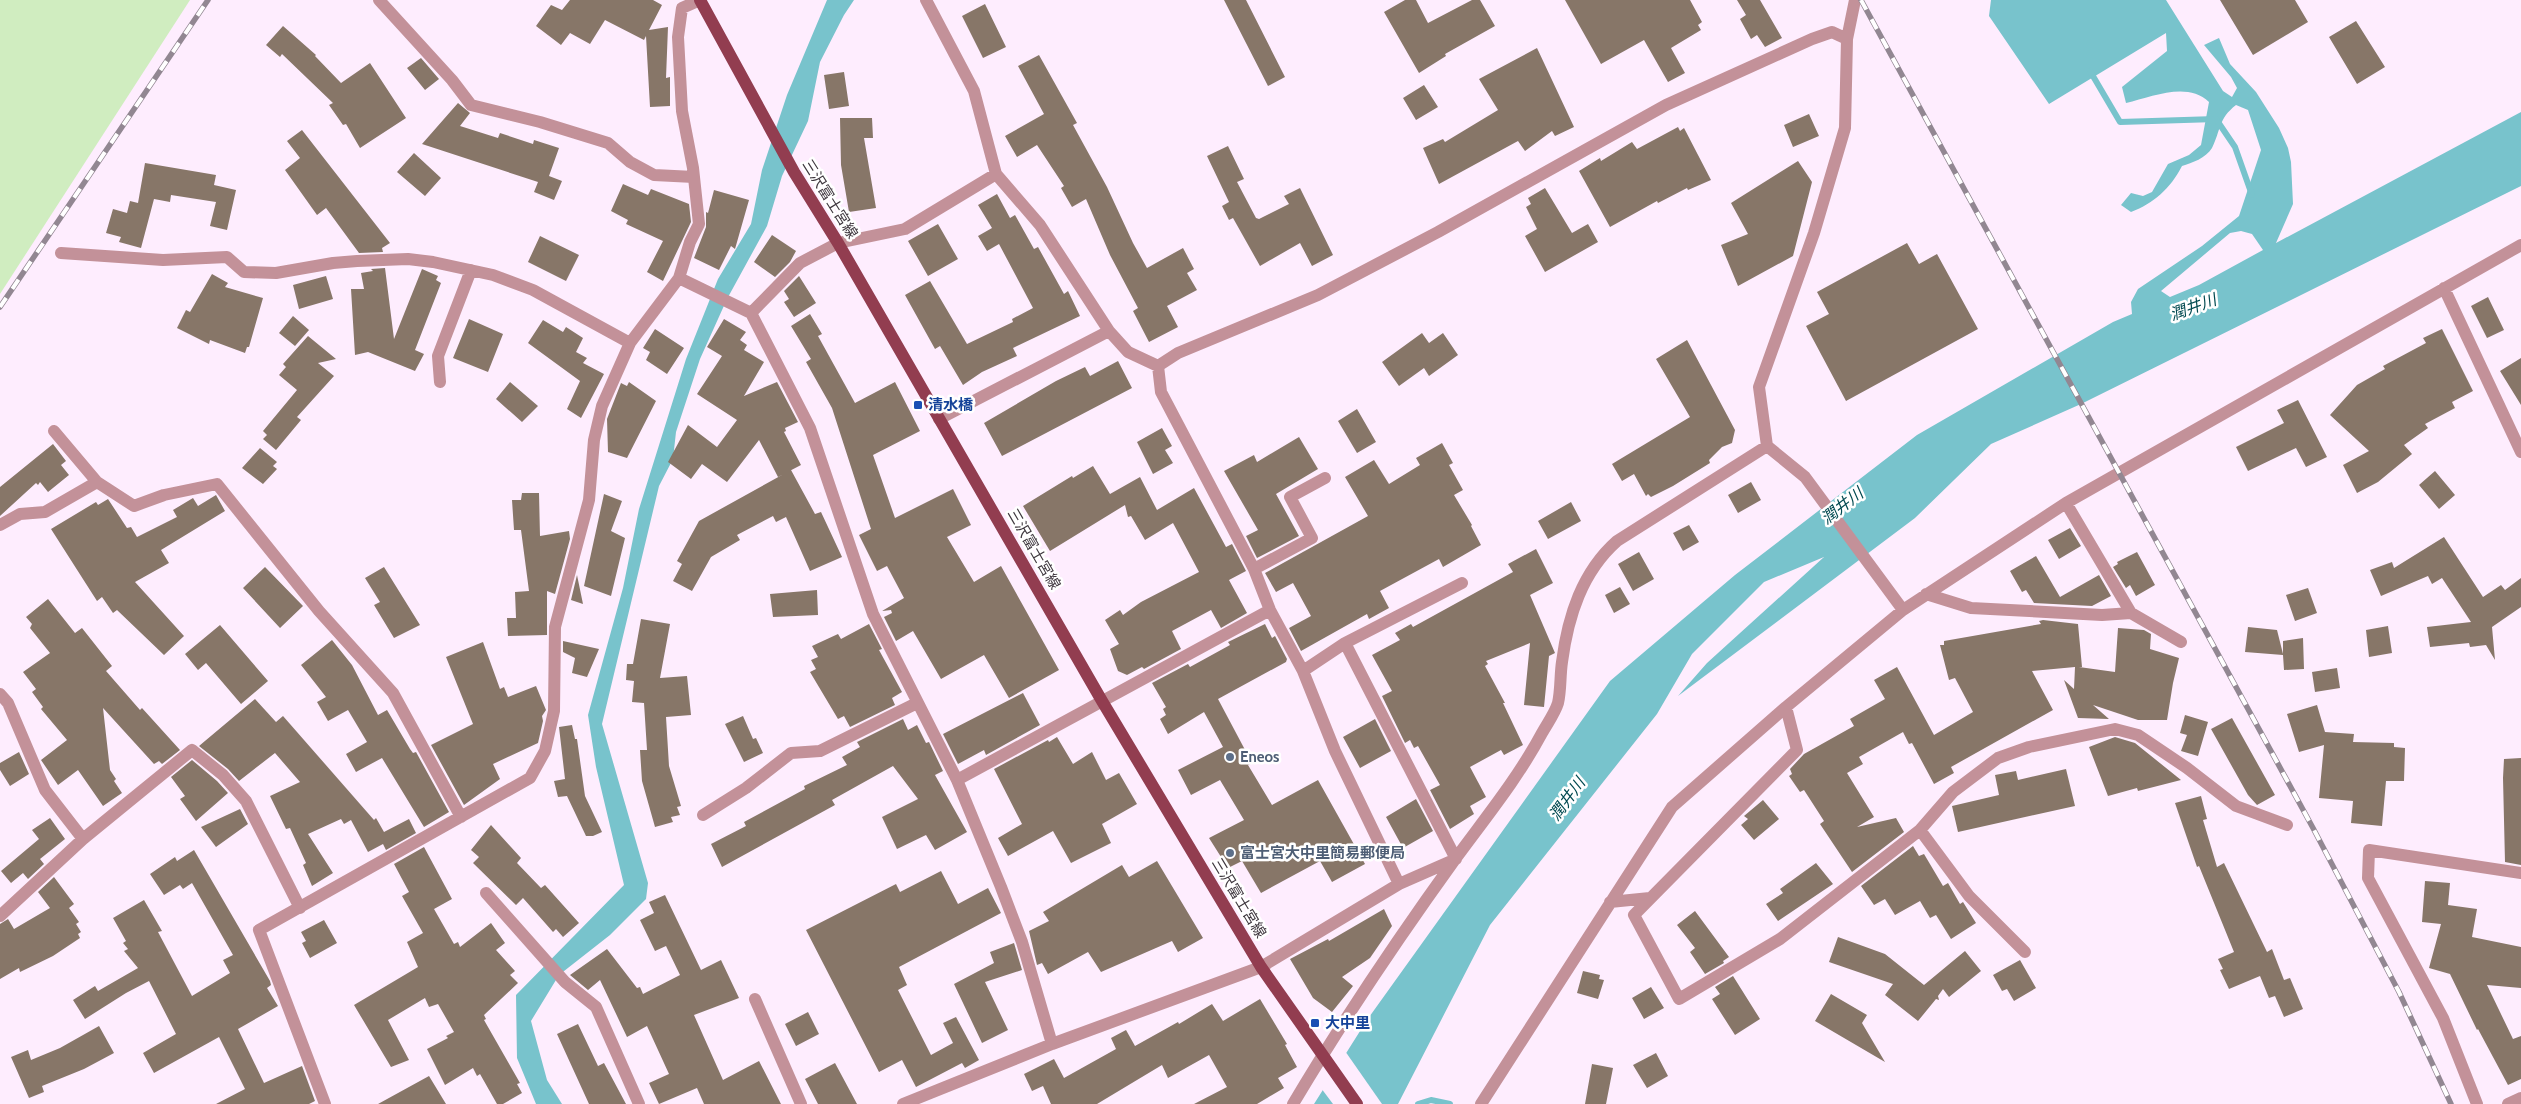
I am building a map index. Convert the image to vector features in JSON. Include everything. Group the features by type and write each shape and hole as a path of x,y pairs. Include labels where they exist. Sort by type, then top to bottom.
{"main road":[{"name":"三沢富士宮線","path":"700,0 794,172 838,243 1102,701 1261,967 1357,1104"}],"street":[{"path":"379,0 452,80 471,105 540,122 608,143 630,162 654,175 694,177"},
{"path":"325,1104 259,930 530,778 545,751 554,711 555,627 589,500 594,440 602,406 630,343 679,278 690,242 699,224 694,177 682,111 678,37 682,8 700,0"},
{"path":"926,0 974,91 996,174 1040,225 1109,331 1128,352 1158,366"},
{"path":"1855,0 1847,39 1845,128 1814,233 1759,387 1767,446 1805,477 1903,610"},
{"path":"1158,366 1178,353 1318,295 1438,232 1666,105 1812,39 1832,32 1847,39"},
{"path":"751,313 800,263 838,243 905,230 996,174"},
{"path":"1483,1100 1672,807 1903,610 2066,503 2521,245"},
{"path":"61,253 163,260 226,256 244,272 276,273 332,263 408,259 493,275 533,290 630,343"},
{"path":"440,382 438,356 471,270"},
{"path":"679,278 734,303 751,313 810,428 873,614 957,780 1022,942 1052,1044"},
{"path":"2444,288 2521,452"},
{"path":"939,419 1109,331"},
{"path":"1158,366 1161,392 1254,569 1270,610 1303,671 1334,751 1399,884"},
{"path":"54,431 97,482 134,506 164,495 218,484 319,611 393,693 460,817"},
{"path":"1293,1104 1325,1059 1456,859 1512,784 1558,704 1562,661 1572,612 1588,572 1604,552 1617,541 1767,446"},
{"path":"1254,569 1312,538 1290,497 1325,478"},
{"path":"0,525 20,514 45,512 97,482"},
{"path":"2066,503 2131,613 2181,642"},
{"path":"1303,671 1345,643 1462,583"},
{"path":"1926,594 1971,608 2102,615 2131,613"},
{"path":"957,780 1270,610"},
{"path":"1345,643 1456,859"},
{"path":"0,694 8,703 45,790 83,839"},
{"path":"703,815 746,788 791,753 820,751 917,704"},
{"path":"1786,708 1797,750 1707,844 1634,915 1679,999 1780,939 1920,830 1954,792 1998,758 2029,747 2115,729 2138,734 2187,768 2236,806 2287,825"},
{"path":"0,916 83,839 192,750 223,775 246,801 300,908"},
{"path":"1920,830 1970,896 2025,952"},
{"path":"2478,1104 2443,1018 2368,878 2369,850 2521,873"},
{"path":"903,1104 1052,1044 1261,967 1399,884 1456,859"},
{"path":"486,893 541,953 564,982 596,1007 639,1104"},
{"path":"1610,902 1650,898"},
{"path":"755,999 801,1104"},
{"path":"2508,1104 2521,1098"}],"green space":[{"path":"0,0 190,0 0,294"}],"water":[{"path":"827,0 854,0 844,15 820,62 808,121 782,176 767,226 727,299 700,359 676,432 673,459 659,486 602,724 648,883 646,899 610,935 559,975 531,1021 547,1080 562,1104 536,1104 517,1058 516,995 624,885 596,767 588,715 623,588 639,509 686,359 718,279 751,224 762,170 787,95"},
{"name":"潤井川","path":"1991,0 2166,0 2223,91 2232,97 2237,88 2231,77 2204,45 2219,38 2230,64 2256,92 2279,128 2288,148 2291,162 2293,204 2276,243 2521,112 2521,186 2081,404 1991,444 1915,518 1678,696 1707,663 1824,557 1764,582 1692,654 1657,714 1490,925 1398,1104 1314,1104 1367,1020 1610,681 1735,575 1917,435 2113,322 2132,314 2131,302 2138,289 2202,246 2239,216 2261,150 2248,110 2236,105 2223,120 2215,142 2206,155 2182,166 2172,182 2154,200 2131,212 2121,205 2131,193 2143,196 2152,192 2168,164 2189,155 2201,145 2209,102 2200,96 2190,92 2169,92 2126,103 2122,87 2167,51 2166,33 2049,104 1989,16","holes":["2241,231 2252,234 2263,250 2199,285 2170,297 2161,291 2230,233"]}],"pier":[{"path":"1345,1051 1382,1104 1333,1104 1321,1088"}],"building":[{"path":"570,0 653,0 662,5 649,30 668,27 666,78 670,77 670,106 650,107 646,36 644,40 605,20 590,44 570,33 561,45 536,26 551,5 562,10"},
{"path":"1224,0 1246,0 1285,77 1268,86"},
{"path":"1405,0 1416,0 1428,23 1472,0 1480,0 1495,26 1445,54 1446,56 1419,73 1384,12"},
{"path":"1565,0 1690,0 1702,22 1698,25 1701,30 1671,48 1685,73 1668,82 1644,40 1601,64"},
{"path":"1737,0 1760,0 1782,38 1765,47 1757,35 1751,39 1740,19 1746,15"},
{"path":"2220,0 2295,0 2308,22 2253,55"},
{"path":"985,4 1006,47 983,58 962,16"},
{"path":"2356,21 2385,67 2357,84 2329,37"},
{"path":"283,26 316,55 341,83 370,63 406,118 360,148 346,124 343,125 329,105 333,103 282,54 280,57 266,45"},
{"path":"1537,48 1574,127 1555,136 1552,131 1525,151 1518,141 1439,184 1423,148 1443,139 1445,142 1498,110 1479,79"},
{"path":"1039,55 1077,123 1073,125 1107,187 1147,268 1183,248 1194,269 1187,273 1197,290 1167,306 1178,327 1149,342 1133,311 1138,308 1110,255 1086,199 1072,207 1061,188 1064,186 1037,145 1017,157 1005,136 1044,114 1018,66"},
{"path":"421,58 439,79 425,90 407,68"},
{"path":"844,72 849,106 829,109 824,75"},
{"path":"1424,85 1438,107 1416,120 1403,98"},
{"path":"458,103 470,113 460,126 498,138 500,133 533,144 534,140 559,148 549,176 562,181 554,200 534,192 538,182 422,144"},
{"path":"1809,114 1819,136 1793,147 1784,125"},
{"path":"840,118 872,118 873,138 864,138 876,208 849,212 841,165"},
{"path":"1678,127 1680,131 1684,128 1711,180 1688,190 1687,188 1658,203 1657,201 1610,227 1579,171 1600,158 1601,161 1632,142 1637,149"},
{"path":"302,130 390,243 382,248 383,252 359,253 326,208 317,215 285,170 300,158 287,141"},
{"path":"1228,146 1244,179 1237,182 1256,218 1259,219 1289,204 1284,196 1300,188 1333,255 1312,266 1300,243 1260,266 1233,218 1229,220 1222,206 1229,202 1207,156"},
{"path":"414,153 441,178 425,196 397,172"},
{"path":"1798,161 1812,182 1793,256 1738,286 1721,245 1748,234 1731,203"},
{"path":"145,163 216,175 214,185 236,190 227,230 210,226 216,202 171,195 170,202 154,199 141,248 119,242 121,237 106,233 113,209 127,213 130,201 138,203"},
{"path":"623,184 648,195 651,189 689,204 691,222 663,281 647,272 663,241 626,224 628,220 611,211"},
{"path":"1545,188 1572,233 1588,224 1598,242 1545,272 1525,236 1537,229 1526,207 1531,204 1528,198"},
{"path":"714,190 749,200 735,249 731,246 719,270 694,258 706,227 706,212 708,213"},
{"path":"997,194 1010,218 1015,215 1034,249 1038,247 1064,294 1068,291 1080,316 1013,348 1017,356 982,372 963,385 940,346 935,349 905,295 930,281 967,344 1013,322 1012,319 1033,308 999,244 987,251 978,236 992,228 978,205"},
{"path":"938,224 958,259 928,276 908,241"},
{"path":"772,235 796,251 790,262 775,277 754,262"},
{"path":"540,236 579,255 566,281 528,262"},
{"path":"1907,243 1919,264 1937,254 1978,329 1846,401 1806,326 1829,314 1817,292"},
{"path":"385,268 394,339 422,269 438,276 436,280 441,283 415,350 424,354 415,371 368,352 355,355 351,289 364,289 361,273 373,271 371,269"},
{"path":"212,274 228,283 225,287 263,298 249,347 247,347 245,353 210,340 209,344 177,328 186,310 190,312"},
{"path":"326,276 333,299 299,309 293,285"},
{"path":"799,276 816,303 794,317 784,302 789,299 784,291"},
{"path":"2488,297 2504,330 2487,338 2471,306"},
{"path":"810,314 822,334 818,336 855,403 895,382 920,431 873,455 895,518 953,489 971,525 947,537 974,582 1001,566 1059,670 1009,698 984,655 941,679 913,631 896,641 884,617 892,613 891,610 882,611 904,598 887,566 877,571 859,535 871,529 832,408 806,362 811,359 791,326"},
{"path":"293,316 309,330 295,346 279,333"},
{"path":"469,319 503,334 488,372 453,358"},
{"path":"724,319 746,332 740,340 747,345 744,350 764,362 744,396 777,382 798,422 785,428 786,431 784,432 801,465 778,477 759,440 727,482 702,464 691,479 668,462 688,425 717,447 737,420 697,394 722,356 707,347"},
{"path":"543,320 563,332 566,327 583,338 576,352 587,358 583,363 604,374 581,418 567,409 580,381 528,343"},
{"path":"655,329 684,348 667,374 646,360 650,352 643,348"},
{"path":"2442,329 2473,391 2452,402 2455,408 2425,424 2428,428 2404,445 2412,454 2378,482 2357,493 2343,465 2369,451 2330,415 2357,385 2385,369 2383,366 2426,343 2423,338"},
{"path":"1422,333 1429,343 1443,333 1458,355 1429,376 1424,368 1399,386 1382,362"},
{"path":"308,336 336,359 318,363 334,376 297,417 301,420 276,450 263,439 267,435 263,431 297,390 279,375 286,367 283,364"},
{"path":"1687,340 1735,430 1732,443 1722,447 1709,460 1710,463 1673,486 1651,497 1648,494 1646,496 1634,474 1622,481 1612,464 1690,417 1656,359"},
{"path":"2521,358 2521,405 2500,371"},
{"path":"1118,361 1132,388 1002,456 984,423 1056,381 1085,367 1090,376"},
{"path":"510,382 538,406 522,422 496,399"},
{"path":"629,382 656,401 627,458 608,452 607,419 621,383 627,386"},
{"path":"2298,400 2327,457 2306,467 2296,448 2248,471 2236,447 2284,423 2277,410"},
{"path":"1357,409 1376,442 1357,453 1338,421"},
{"path":"1162,428 1172,446 1165,450 1173,463 1153,474 1137,442"},
{"path":"1299,437 1318,469 1276,494 1299,536 1257,558 1246,536 1258,530 1224,471 1254,455 1257,462"},
{"path":"1442,443 1453,463 1449,465 1463,490 1454,495 1472,525 1481,545 1443,567 1439,559 1380,591 1389,608 1369,619 1367,614 1301,651 1289,628 1311,616 1293,583 1276,592 1265,573 1368,516 1345,477 1374,460 1389,484 1420,465 1416,458"},
{"path":"53,444 66,461 61,465 69,475 48,492 40,482 38,485 36,483 0,516 0,487"},
{"path":"260,448 277,462 273,466 277,469 263,484 242,468"},
{"path":"1093,466 1110,494 1140,477 1157,510 1194,488 1226,547 1232,544 1246,571 1229,580 1247,613 1221,628 1211,610 1172,631 1181,649 1144,669 1142,667 1127,675 1118,671 1110,649 1119,644 1105,620 1120,610 1123,615 1141,602 1199,572 1173,523 1145,540 1131,516 1128,517 1125,505 1050,551 1023,506 1072,476 1073,478"},
{"path":"791,470 815,514 821,512 842,557 810,571 786,517 776,522 773,516 737,535 740,540 711,557 692,591 673,581 682,564 677,561 699,521"},
{"path":"2435,471 2455,495 2439,509 2419,485"},
{"path":"1751,482 1761,500 1738,513 1728,495"},
{"path":"522,493 539,493 540,536 569,531 570,539 555,594 547,591 547,635 508,636 507,618 516,618 515,592 529,591 521,530 514,530 512,500 521,500"},
{"path":"604,494 622,501 611,531 625,538 611,596 584,586"},
{"path":"216,495 225,511 161,550 169,563 135,582 184,636 164,655 117,610 113,613 102,597 97,601 51,529 96,502 98,505 108,499 127,528 131,527 137,537 177,517 173,510 193,498 198,506"},
{"path":"1571,502 1581,521 1548,539 1538,521"},
{"path":"1689,525 1699,542 1683,551 1673,533"},
{"path":"2070,528 2081,546 2059,559 2048,540"},
{"path":"2444,537 2483,597 2501,585 2505,590 2521,578 2521,607 2492,627 2495,660 2486,645 2470,647 2469,643 2430,647 2427,627 2471,622 2442,578 2432,584 2428,576 2381,596 2370,570 2392,562 2394,568"},
{"path":"1536,549 1553,583 1530,595 1555,653 1549,656 1544,707 1524,705 1530,643 1486,661 1488,664 1485,666 1505,703 1503,703 1523,745 1504,755 1501,750 1470,767 1486,797 1470,806 1474,814 1450,829 1430,790 1440,785 1418,746 1414,748 1410,740 1405,743 1382,696 1392,691 1372,655 1400,640 1395,633 1411,624 1413,627 1513,572 1508,564"},
{"path":"1639,552 1654,579 1633,591 1618,564"},
{"path":"2137,552 2155,585 2136,596 2130,585 2126,588 2113,567 2118,564 2117,562"},
{"path":"2036,556 2060,597 2099,575 2111,596 2092,606 2034,603 2026,590 2022,592 2010,571"},
{"path":"265,567 303,606 280,628 243,588"},
{"path":"384,567 420,625 394,638 374,605 380,602 365,578"},
{"path":"577,575 583,604 571,600"},
{"path":"1620,587 1630,604 1614,613 1605,595"},
{"path":"2308,588 2317,613 2295,621 2286,595"},
{"path":"817,590 818,615 773,617 770,594"},
{"path":"48,599 75,633 82,628 112,666 106,671 140,710 142,708 180,750 162,764 159,761 154,764 103,708 110,770 116,779 114,781 122,793 103,806 78,770 58,785 41,760 67,740 41,709 43,707 32,692 36,689 23,672 50,653 30,628 32,624 26,617"},
{"path":"641,619 670,624 660,678 687,676 691,715 666,717 669,766 681,806 677,807 680,815 671,817 673,822 655,827 642,781 640,750 647,750 644,703 632,702 634,681 626,680 627,664 633,664"},
{"path":"2039,621 2078,624 2082,667 2079,667 2115,672 2118,628 2144,630 2151,634 2150,649 2179,658 2167,720 2138,720 2093,705 2109,719 2078,718 2064,680 2074,689 2075,667 2032,671 2053,710 1951,767 1954,773 1934,784 1912,743 1909,744 1903,732 1859,757 1863,764 1847,773 1874,817 1857,827 1896,818 1904,832 1852,872 1820,824 1824,821 1804,790 1800,792 1789,776 1792,774 1790,769 1804,754 1854,726 1850,719 1885,699 1874,680 1897,667 1934,735 1973,712 1955,678 1949,680 1940,645 1944,645 1944,641 2041,624"},
{"path":"869,624 882,649 879,650 902,692 892,698 895,705 850,727 844,716 838,719 810,672 816,669 811,660 818,657 812,646 838,634 841,639"},
{"path":"1265,624 1272,638 1275,636 1287,659 1286,662 1218,699 1252,763 1248,765 1272,805 1318,780 1365,864 1332,882 1320,861 1261,893 1242,861 1228,868 1209,838 1244,820 1220,780 1191,795 1178,770 1223,747 1204,712 1168,734 1160,719 1166,715 1163,709 1166,707 1152,683 1188,664 1190,667 1230,645 1228,642"},
{"path":"220,625 268,681 241,704 206,663 198,670 185,654"},
{"path":"2388,626 2392,653 2369,657 2366,630"},
{"path":"2248,627 2277,630 2283,654 2283,641 2303,638 2304,669 2284,670 2283,655 2245,652"},
{"path":"332,640 352,665 378,715 387,710 410,749 413,753 416,752 449,812 424,827 382,758 356,772 346,754 367,742 348,710 328,721 317,702 326,697 301,665"},
{"path":"563,641 599,649 587,677 572,673 575,658 563,652"},
{"path":"483,642 500,689 504,687 508,697 536,686 546,710 542,716 543,721 538,743 493,764 500,779 464,805 431,745 473,724 446,657"},
{"path":"2337,668 2340,688 2315,692 2312,672"},
{"path":"1023,693 1040,725 986,755 984,750 958,764 943,734"},
{"path":"255,699 276,722 283,716 374,820 376,818 384,832 409,819 416,833 386,850 383,844 368,852 351,820 344,824 341,819 308,834 333,873 312,886 303,865 306,863 290,828 286,829 270,796 300,782 275,753 239,781 228,769 199,746"},
{"path":"2317,705 2325,732 2354,734 2353,742 2394,743 2394,747 2405,748 2404,781 2386,781 2382,826 2351,823 2353,801 2319,798 2324,745 2299,752 2287,714"},
{"path":"2185,715 2208,722 2198,756 2181,751 2187,735 2180,733"},
{"path":"743,716 753,739 756,738 763,753 744,762 725,724"},
{"path":"2232,718 2275,795 2257,805 2248,795 2211,729"},
{"path":"903,719 908,730 917,725 926,743 929,742 943,771 935,775 967,832 935,850 926,835 897,849 882,817 918,799 893,766 832,800 835,805 722,867 711,844 746,826 744,822 805,789 804,786 847,765 842,757 860,747 857,742"},
{"path":"1375,719 1391,751 1360,768 1343,737"},
{"path":"572,725 575,739 577,739 585,796 602,832 593,836 586,836 567,796 558,797 554,781 565,779 559,727"},
{"path":"1057,737 1073,764 1092,752 1106,780 1119,773 1137,804 1102,824 1111,843 1071,863 1053,831 1008,856 998,838 1022,824 994,769"},
{"path":"2115,737 2135,743 2181,780 2138,791 2137,788 2108,796 2089,747"},
{"path":"19,752 29,774 10,786 0,770 0,763"},
{"path":"2521,758 2521,865 2505,862 2503,778 2504,759"},
{"path":"192,760 228,793 196,821 180,799 185,796 171,777"},
{"path":"2066,769 2075,806 1958,832 1952,806 1999,795 1995,775 2016,771 2018,780"},
{"path":"2201,796 2207,819 2203,820 2217,867 2224,863 2267,952 2272,949 2284,980 2290,978 2303,1009 2284,1017 2275,996 2269,998 2260,976 2229,989 2220,970 2223,969 2218,959 2234,952 2199,866 2197,867 2175,803"},
{"path":"1416,799 1433,831 1403,848 1386,817"},
{"path":"1763,800 1779,819 1754,840 1741,825 1748,819 1744,816"},
{"path":"240,809 248,824 216,847 201,827"},
{"path":"50,818 65,839 40,859 44,864 28,879 23,873 11,883 1,871 39,839 32,830"},
{"path":"491,825 521,858 517,863 541,888 545,885 579,923 563,937 556,929 553,932 523,898 516,905 473,863 479,857 471,850"},
{"path":"1913,846 1919,856 1924,854 1943,886 1948,883 1960,904 1963,902 1976,923 1951,939 1936,915 1930,918 1920,901 1895,915 1885,899 1874,905 1861,886"},
{"path":"424,847 452,899 434,909 454,944 458,942 460,947 491,923 505,943 496,950 515,971 510,975 518,983 484,1015 486,1019 484,1020 520,1083 517,1084 522,1093 503,1104 497,1104 480,1074 477,1076 473,1068 445,1085 427,1049 448,1038 446,1036 454,1032 438,1004 429,1007 425,998 388,1020 409,1060 391,1067 354,1005 418,967 407,942 423,933 402,896 409,892 394,864"},
{"path":"194,850 270,981 271,985 267,988 278,1006 238,1029 264,1083 302,1066 315,1101 309,1104 216,1104 245,1089 219,1037 154,1073 143,1053 176,1034 149,981 85,1019 73,1000 95,986 98,991 138,968 124,951 128,949 123,943 126,941 113,918 144,900 162,931 158,932 192,996 230,973 223,960 233,955 192,883 183,889 180,885 164,895 150,874 175,857 177,861"},
{"path":"1157,861 1203,938 1178,952 1172,941 1101,972 1088,952 1048,974 1042,963 1037,965 1029,931 1049,921 1043,912 1122,865 1129,877"},
{"path":"1816,863 1833,884 1778,921 1766,904 1783,893 1780,889"},
{"path":"941,871 958,904 988,888 1001,913 899,967 907,985 898,990 931,1055 953,1043 943,1023 956,1017 979,1060 965,1068 962,1063 916,1087 902,1060 879,1072 806,930 896,884 900,892"},
{"path":"54,877 74,904 69,908 79,922 76,924 81,932 78,934 80,938 53,956 20,972 19,968 0,979 0,924 8,919 14,929 50,908 38,892"},
{"path":"2425,881 2450,883 2448,905 2477,909 2472,937 2521,947 2521,988 2487,985 2513,1039 2521,1036 2521,1079 2508,1085 2477,1030 2450,974 2429,968 2441,924 2422,922"},
{"path":"665,895 701,970 721,960 739,998 694,1015 723,1080 759,1061 781,1104 704,1104 697,1088 659,1104 649,1083 669,1074 647,1026 627,1037 600,980 588,990 570,975 607,949 637,988 640,987 643,994 680,975 666,946 655,951 640,920 654,913 649,902"},
{"path":"1384,909 1392,926 1370,958 1342,977 1353,986 1332,1012 1313,998 1290,959 1328,939 1329,941"},
{"path":"1695,911 1729,957 1723,961 1724,963 1705,974 1690,952 1695,948 1677,925"},
{"path":"324,920 337,943 310,958 302,943 306,941 301,932"},
{"path":"1838,937 1885,954 1924,985 1965,951 1981,971 1949,997 1943,989 1938,996 1939,1000 1936,999 1918,1021 1885,995 1893,984 1829,962"},
{"path":"1014,943 1022,970 985,982 1008,1030 982,1043 954,984 994,963 990,952"},
{"path":"2020,960 2036,988 2014,1001 2007,989 2002,991 1993,975"},
{"path":"1583,971 1600,975 1599,979 1604,980 1598,999 1577,993"},
{"path":"1733,976 1760,1019 1735,1035 1712,999 1720,994 1715,987"},
{"path":"1651,987 1664,1008 1644,1019 1632,998"},
{"path":"1831,994 1867,1015 1862,1023 1885,1062 1815,1021"},
{"path":"1260,999 1287,1044 1285,1045 1297,1067 1278,1078 1284,1088 1257,1104 1194,1104 1227,1087 1209,1055 1168,1078 1162,1065 1097,1104 1051,1104 1043,1086 1032,1091 1024,1074 1054,1059 1064,1078 1116,1049 1111,1038 1126,1030 1135,1046 1178,1022 1179,1024 1212,1004 1223,1021"},
{"path":"808,1012 819,1034 796,1046 785,1024"},
{"path":"578,1024 598,1066 604,1063 626,1104 589,1104 557,1034"},
{"path":"99,1026 114,1053 84,1069 42,1086 44,1092 29,1098 11,1057 28,1050 31,1060 60,1048"},
{"path":"1656,1053 1668,1076 1647,1088 1633,1065"},
{"path":"835,1063 857,1104 818,1104 805,1079"},
{"path":"1592,1064 1613,1068 1606,1104 1585,1104"},
{"path":"429,1076 446,1104 378,1104"}],"waterway":[{"path":"2090,71 2120,122 2216,119 2235,147 2252,195"},
{"path":"1418,1104 1431,1100 1450,1104"}],"railway":[{"path":"0,307 208,0"},
{"path":"1861,0 2313,828 2399,992 2451,1104"}],"place":[{"name":"清水橋","path":"918,405"},
{"name":"Eneos","path":"1230,757"},
{"name":"富士宮大中里簡易郵便局","path":"1230,853"},
{"name":"大中里","path":"1315,1023"}]}
